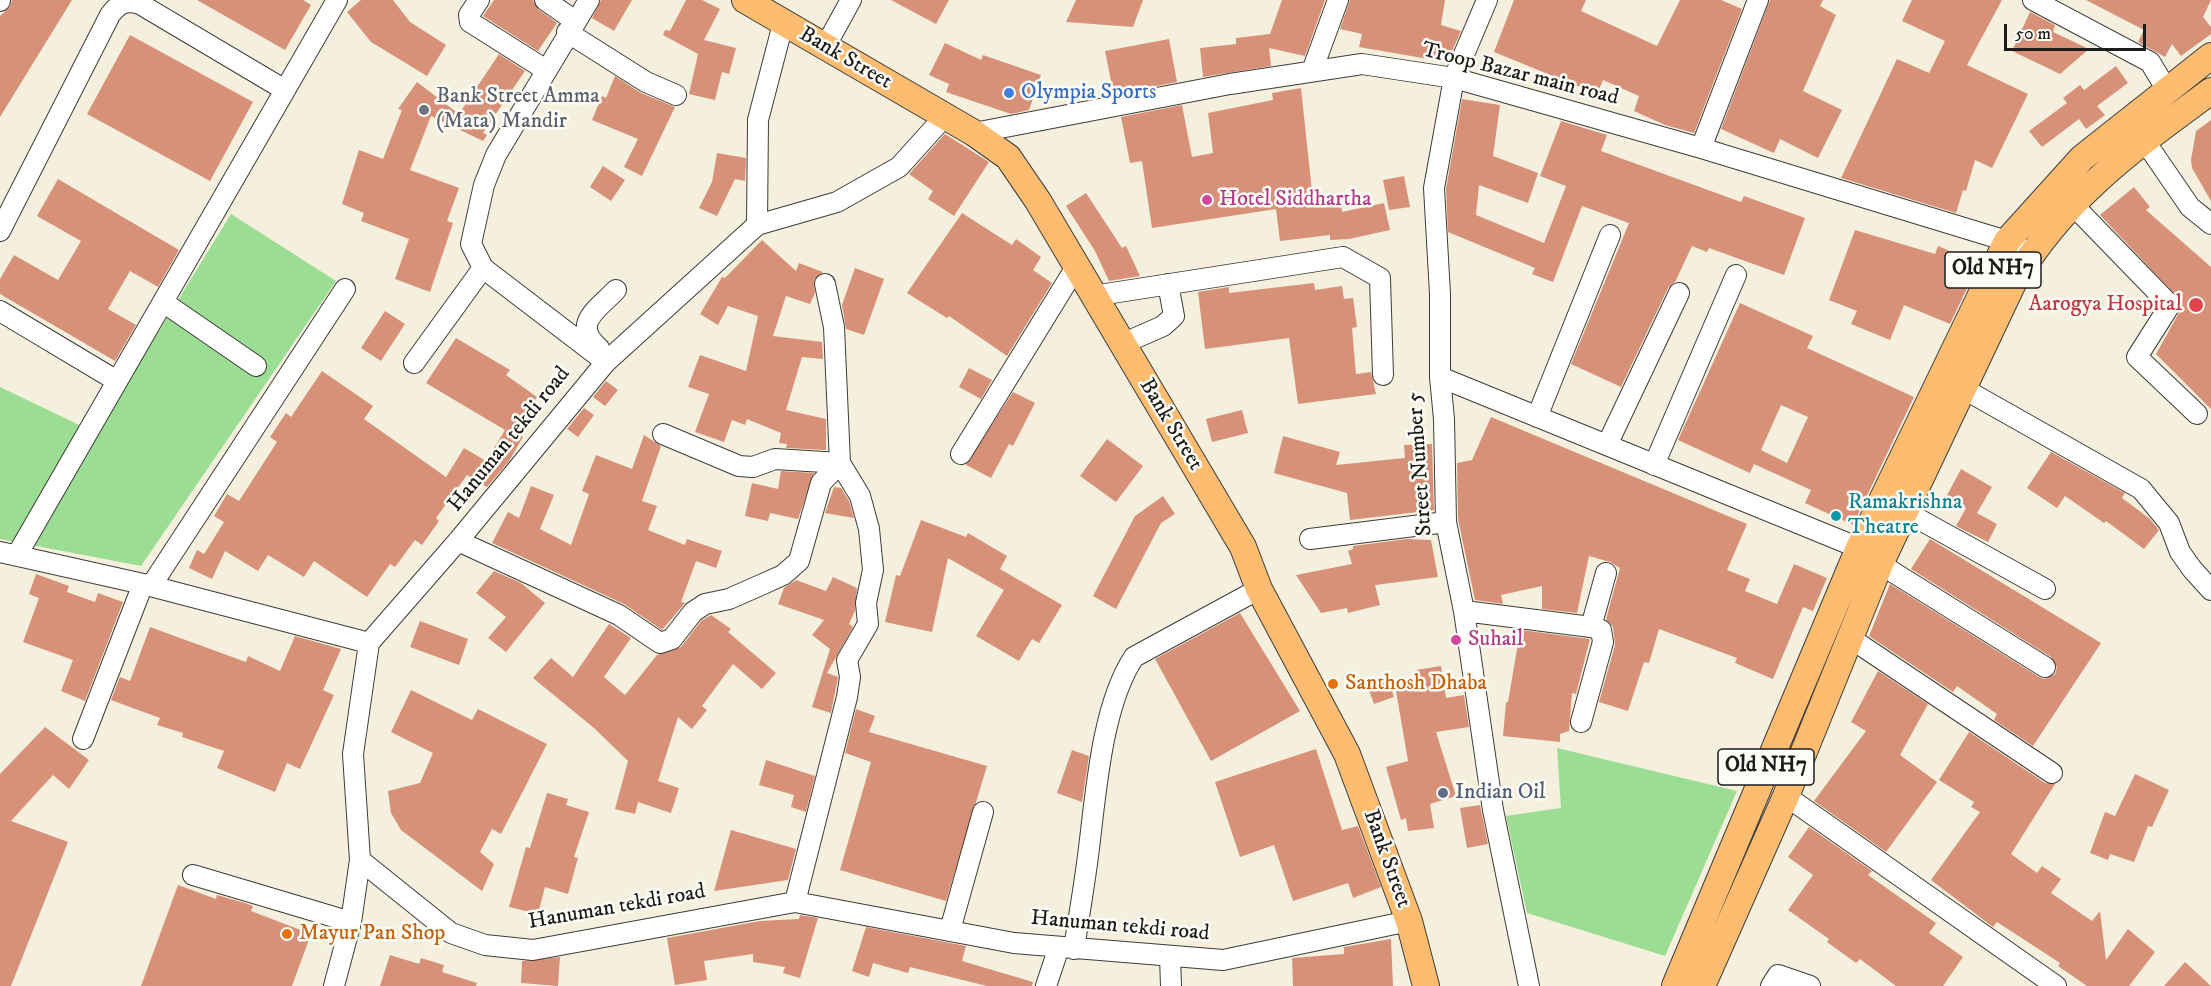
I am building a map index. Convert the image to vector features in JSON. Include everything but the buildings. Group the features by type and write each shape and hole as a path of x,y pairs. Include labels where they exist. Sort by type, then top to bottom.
{"main road":[{"name":"Bank Street","path":"745,0 974,133 1008,157 1243,547 1259,589 1347,754 1409,921 1426,986"},
{"name":"Old NH7","path":"1675,986 1859,548 2007,241 2082,158 2211,56"},
{"name":"Old NH7","path":"1705,985 1786,796 1880,564 2013,283 2031,254 2071,203 2144,140 2211,91"}],"street":[{"path":"334,986 351,922 360,860 352,754 369,643 147,585 9,553 117,381 337,0"},
{"path":"479,0 469,15 470,22 546,70"},
{"path":"545,0 571,27 646,82 676,95"},
{"path":"589,0 496,155 484,185 471,244 483,268 608,360"},
{"path":"825,46 851,0"},
{"path":"1312,71 1338,0"},
{"name":"Street Number 5","path":"1487,0 1454,78 1434,188 1440,294 1440,377 1444,419 1446,522 1464,611 1493,810 1528,986"},
{"path":"1701,148 1758,0"},
{"path":"2033,0 2150,62 2167,90"},
{"path":"0,231 110,15 118,4 129,1 140,4 285,90"},
{"path":"758,225 758,120 783,24"},
{"name":"Troop Bazar main road","path":"974,133 1230,84 1362,64 1454,78 1701,148 2007,241 2031,254"},
{"name":"Hanuman tekdi road","path":"369,643 458,542 608,360 758,225 837,202 889,173 899,167 945,116"},
{"path":"2144,140 2190,207 2211,224"},
{"path":"2071,203 2170,305 2137,357 2197,414"},
{"path":"1537,417 1610,235"},
{"path":"1093,296 1342,258 1380,278 1383,375"},
{"path":"961,454 1076,267"},
{"path":"414,363 483,268"},
{"path":"1654,465 1736,275"},
{"path":"458,542 619,615 660,643 672,639 693,612 705,604 729,598 783,574 799,561 821,483 837,470 840,463 834,327 825,284"},
{"path":"1122,344 1162,326 1174,316 1168,284"},
{"path":"83,739 147,585 345,289"},
{"path":"608,360 585,332 588,319 616,290"},
{"path":"1606,445 1679,293"},
{"path":"163,303 256,366"},
{"path":"0,311 117,381"},
{"path":"1440,377 1859,548"},
{"path":"1964,389 2141,489 2169,523 2186,561 2211,590"},
{"path":"663,434 739,466 753,467 775,459 840,463"},
{"path":"795,902 847,697 850,677 847,660 867,624 866,603 873,570 869,529 860,496 840,463"},
{"path":"1906,512 2045,589"},
{"path":"1310,539 1446,522"},
{"path":"1880,564 2044,667"},
{"path":"1591,627 1606,573"},
{"path":"1046,986 1067,948 1113,707 1125,670 1134,657 1259,589"},
{"path":"1464,611 1601,630 1603,642 1581,722"},
{"path":"1850,638 2052,773"},
{"path":"1786,796 2056,986"},
{"path":"950,930 983,812"},
{"name":"Hanuman tekdi road","path":"360,860 451,933 485,945 533,950 795,902 1014,943 1223,960 1409,921"},
{"path":"193,875 351,922"},
{"path":"1170,956 1171,986"},
{"path":"1771,986 1778,975 1810,986"}],"green space":[{"path":"231,214 336,281 141,566 0,539 0,387 96,433"},
{"path":"1557,748 1737,791 1665,956 1527,913 1506,816 1561,808"}],"place":[{"name":"Olympia Sports","path":"1009,93"},
{"name":"Bank Street Amma (Mata) Mandir","path":"424,110"},
{"name":"Hotel Siddhartha","path":"1207,200"},
{"name":"Aarogya Hospital","path":"2196,305"},
{"name":"Ramakrishna Theatre","path":"1836,516"},
{"name":"Suhail","path":"1456,640"},
{"name":"Santhosh Dhaba","path":"1333,684"},
{"name":"Indian Oil","path":"1443,793"},
{"name":"Mayur Pan Shop","path":"287,934"}]}
